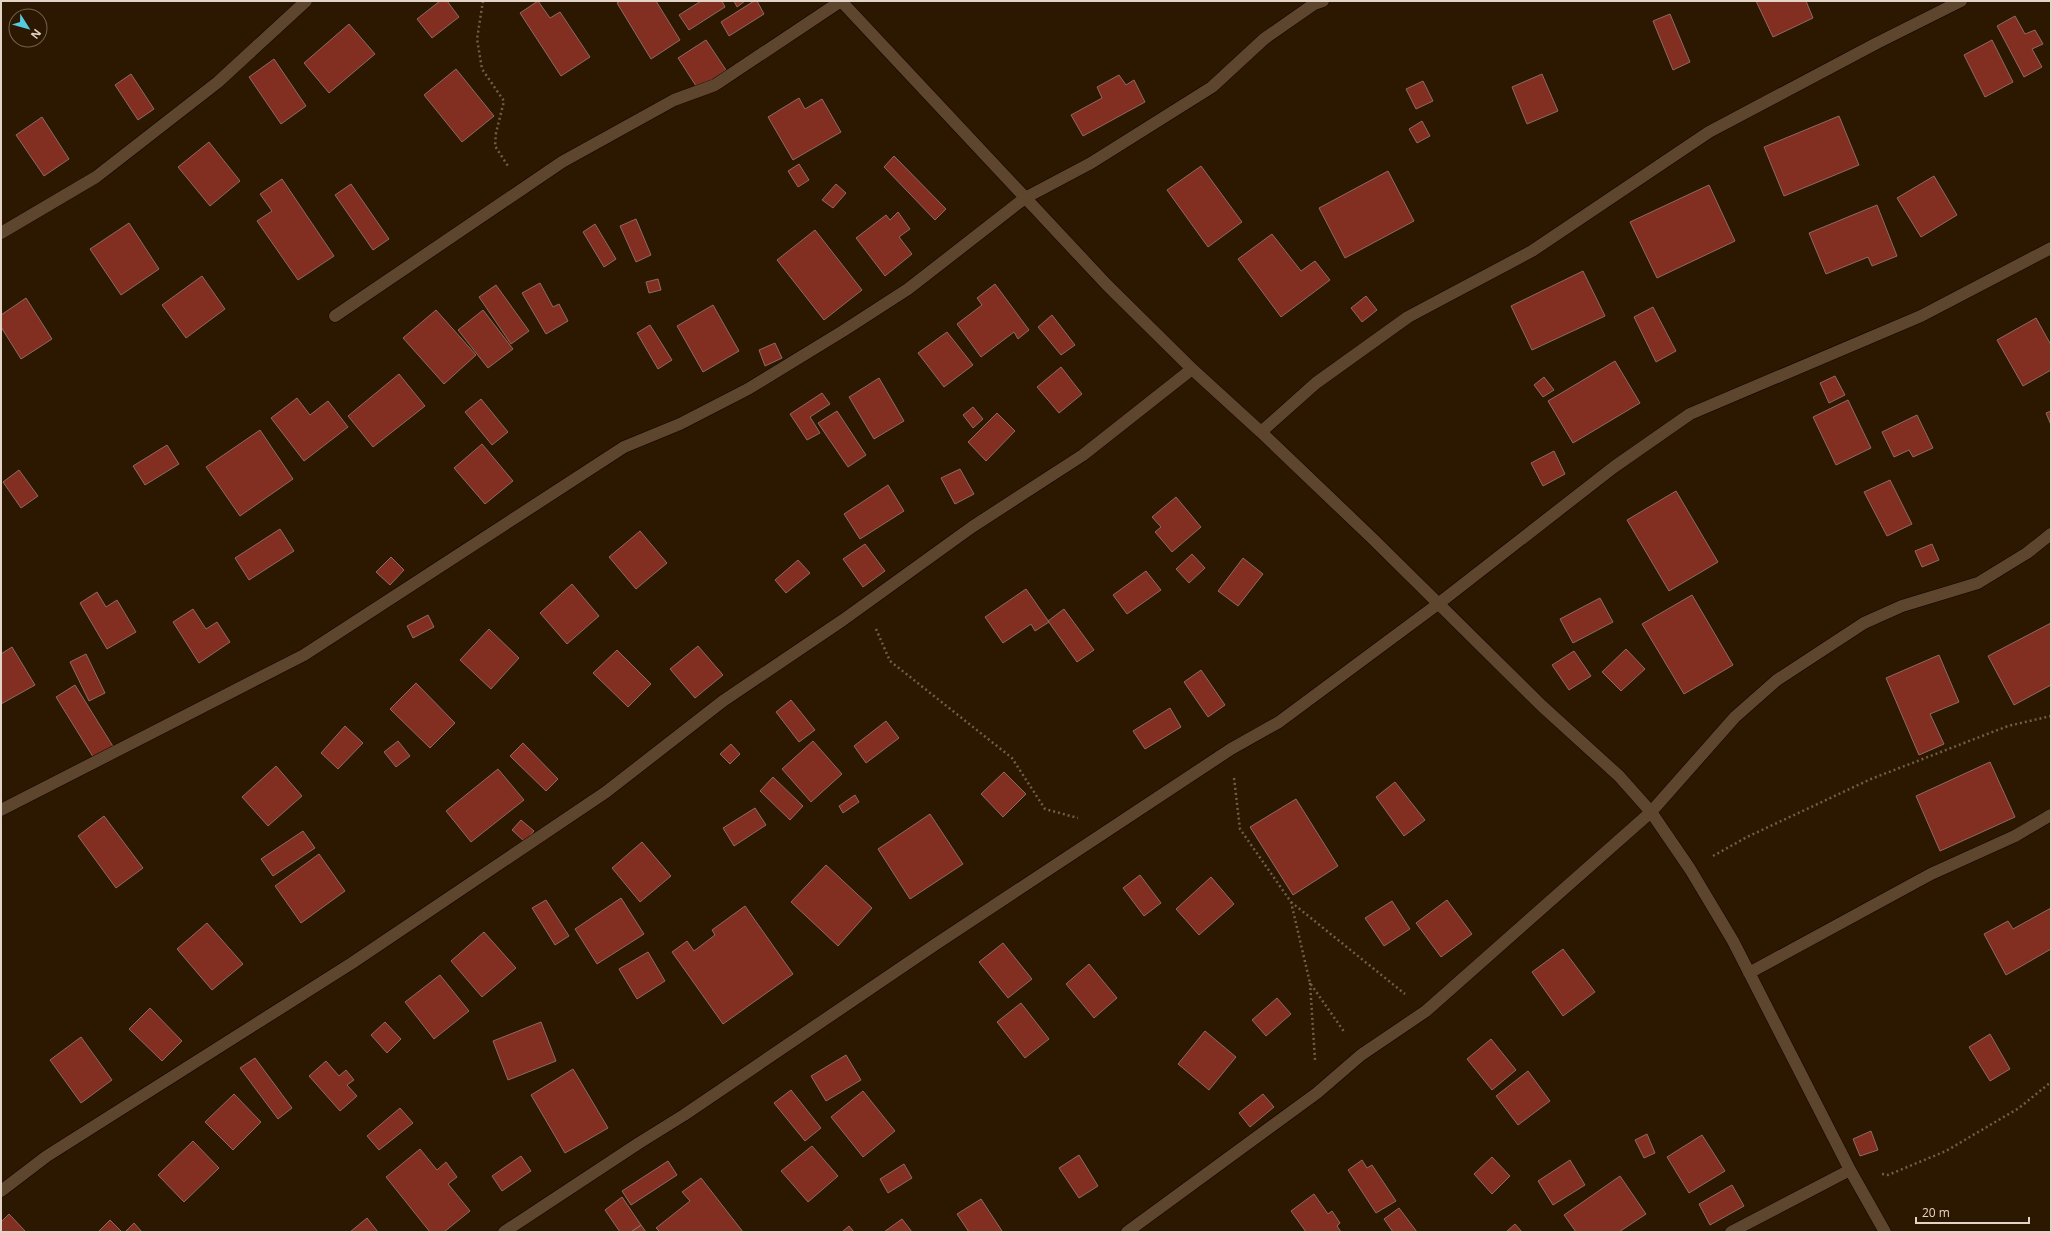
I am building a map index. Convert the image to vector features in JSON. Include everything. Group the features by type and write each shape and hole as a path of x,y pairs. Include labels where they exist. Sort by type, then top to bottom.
{"street":[{"path":"1,233 96,177 218,82 306,1"},
{"path":"335,316 562,162 674,100 715,85 841,1 1107,285 1192,369 1261,432 1542,706 1619,776 1651,812 1690,869 1733,941 1850,1170 1885,1232"},
{"path":"1,810 304,655 624,447 680,424 742,392 843,331 908,289 1025,198 1091,163 1212,87 1264,39 1314,4 1322,1"},
{"path":"1261,432 1316,383 1408,317 1532,251 1710,132 1877,43 1961,1"},
{"path":"504,1232 684,1115 936,944 1231,749 1279,722 1438,604 1614,467 1690,414 1921,316 2051,248"},
{"path":"1,1191 47,1156 352,963 606,792 723,701 865,605 972,527 1082,455 1192,369"},
{"path":"1127,1232 1317,1093 1360,1055 1426,1011 1651,812 1735,717 1777,680 1864,623 1902,606 1978,583 2027,553 2051,534"},
{"path":"1749,973 1931,874 2016,836 2051,816"},
{"path":"1731,1232 1850,1170"}],"path":[{"path":"483,1 477,39 482,69 504,101 496,133 495,146 522,190"},
{"path":"865,605 890,661 1012,758 1045,809 1114,827"},
{"path":"1690,869 1747,837 1871,778 2008,726 2051,716"},
{"path":"1231,749 1240,829 1291,902 1426,1011"},
{"path":"1291,902 1310,983 1317,1093"},
{"path":"1310,983 1360,1055"},
{"path":"1850,1170 1888,1175 1946,1151 2019,1108 2051,1082"}],"building":[{"path":"440,1 447,1 459,17 432,38 417,19"},
{"path":"538,1 550,18 560,12 590,57 561,76 520,13"},
{"path":"620,1 656,1 680,40 651,59 617,3"},
{"path":"701,1 722,1 725,7 689,30 679,15"},
{"path":"734,1 745,1 737,7"},
{"path":"754,1 757,1 764,14 729,36 721,22"},
{"path":"1756,1 1806,1 1813,18 1773,37"},
{"path":"1670,14 1690,62 1673,70 1653,21"},
{"path":"2015,16 2025,34 2035,30 2043,44 2032,49 2042,67 2024,77 1997,26"},
{"path":"349,24 375,54 329,93 304,63"},
{"path":"706,40 726,70 698,89 678,58"},
{"path":"1992,40 2013,82 1985,97 1964,55"},
{"path":"274,59 306,106 281,124 249,77"},
{"path":"456,69 494,116 462,142 424,95"},
{"path":"131,74 154,109 138,120 115,85"},
{"path":"1542,74 1558,111 1527,124 1512,87"},
{"path":"1119,75 1126,85 1134,80 1145,102 1083,136 1071,115 1102,98 1097,87"},
{"path":"1423,81 1433,101 1416,109 1406,89"},
{"path":"799,98 805,109 822,99 841,132 793,160 768,117"},
{"path":"1839,116 1859,165 1784,196 1764,147"},
{"path":"42,117 69,159 44,176 16,135"},
{"path":"1422,121 1430,136 1417,143 1409,129"},
{"path":"209,142 240,181 210,206 178,167"},
{"path":"894,156 946,209 935,220 884,167"},
{"path":"799,164 809,180 798,187 788,171"},
{"path":"1201,166 1242,222 1208,247 1167,190"},
{"path":"1388,171 1414,221 1345,258 1319,208"},
{"path":"1934,176 1957,215 1921,237 1897,198"},
{"path":"282,179 334,256 298,280 257,221 272,211 260,194"},
{"path":"351,184 389,239 373,250 335,195"},
{"path":"836,184 846,193 833,208 822,200"},
{"path":"1709,185 1735,241 1657,278 1630,222"},
{"path":"1877,205 1897,256 1872,266 1868,257 1826,274 1809,233"},
{"path":"898,212 910,229 899,237 912,254 885,276 856,238 886,215 890,220"},
{"path":"636,219 651,255 636,262 620,226"},
{"path":"129,223 159,269 121,295 90,249"},
{"path":"595,224 616,259 604,267 583,232"},
{"path":"815,230 862,290 824,320 777,260"},
{"path":"1272,234 1301,271 1315,261 1330,280 1281,317 1238,259"},
{"path":"1583,271 1605,316 1532,350 1511,306"},
{"path":"202,276 225,309 186,338 162,305"},
{"path":"658,279 661,290 649,293 646,282"},
{"path":"540,283 553,307 559,304 568,321 546,334 522,293"},
{"path":"995,284 1029,330 1018,339 1014,332 981,357 957,324 982,305 977,298"},
{"path":"496,285 529,331 511,344 479,297"},
{"path":"1366,296 1377,310 1362,322 1351,308"},
{"path":"26,298 52,339 21,359 1,327 1,315"},
{"path":"713,305 739,351 703,372 677,326"},
{"path":"1653,307 1676,351 1656,362 1634,317"},
{"path":"436,310 476,355 444,384 403,338"},
{"path":"483,310 513,349 488,368 458,330"},
{"path":"1052,315 1075,345 1061,355 1038,327"},
{"path":"2036,318 2051,345 2051,370 2023,386 1997,340"},
{"path":"650,325 672,360 658,369 637,333"},
{"path":"947,332 973,365 944,387 918,353"},
{"path":"775,343 782,358 765,366 759,350"},
{"path":"1615,361 1640,403 1573,443 1548,401"},
{"path":"1061,367 1082,394 1059,413 1037,387"},
{"path":"399,374 425,406 373,447 348,416"},
{"path":"1835,376 1845,395 1829,403 1820,383"},
{"path":"1544,377 1554,390 1543,397 1534,385"},
{"path":"879,378 904,421 874,439 849,397"},
{"path":"822,393 830,404 810,417 820,433 807,440 790,414"},
{"path":"297,398 310,415 328,401 348,427 304,461 271,418"},
{"path":"481,399 508,432 492,445 465,412"},
{"path":"1848,400 1871,448 1836,465 1813,417"},
{"path":"973,407 983,419 973,428 963,415"},
{"path":"837,411 866,455 848,467 818,423"},
{"path":"2051,411 2051,425 2046,413"},
{"path":"997,413 1015,431 986,461 968,442"},
{"path":"1917,415 1933,448 1913,457 1909,450 1894,457 1882,432"},
{"path":"260,430 293,479 240,516 206,467"},
{"path":"482,444 513,481 485,504 454,468"},
{"path":"167,445 179,464 145,485 133,466"},
{"path":"1554,451 1565,474 1543,486 1531,463"},
{"path":"960,469 974,494 955,504 941,478"},
{"path":"19,470 38,496 21,508 3,482"},
{"path":"1890,480 1912,524 1887,536 1864,492"},
{"path":"888,485 904,511 860,539 844,514"},
{"path":"1676,491 1718,562 1669,591 1627,520"},
{"path":"1176,497 1201,527 1172,552 1155,532 1161,527 1152,517"},
{"path":"280,529 294,551 249,580 235,558"},
{"path":"640,531 667,563 636,589 609,557"},
{"path":"865,544 885,571 863,587 843,559"},
{"path":"1932,544 1939,560 1922,567 1915,551"},
{"path":"1192,554 1205,568 1189,583 1176,569"},
{"path":"391,557 404,570 390,585 376,572"},
{"path":"1243,558 1263,574 1238,606 1218,591"},
{"path":"798,560 810,573 786,593 775,580"},
{"path":"1146,571 1161,590 1127,614 1113,595"},
{"path":"572,584 599,616 567,644 540,613"},
{"path":"1026,589 1049,622 1035,631 1031,624 1003,643 985,617"},
{"path":"97,592 106,607 117,600 136,632 107,649 80,603"},
{"path":"1692,595 1733,665 1684,694 1642,624"},
{"path":"1600,598 1613,622 1573,643 1560,619"},
{"path":"193,609 206,629 217,622 230,642 199,663 173,622"},
{"path":"1064,609 1094,650 1077,662 1048,621"},
{"path":"428,615 434,627 413,638 407,626"},
{"path":"2051,623 2051,685 2014,705 1988,656"},
{"path":"489,629 519,658 491,689 460,660"},
{"path":"698,646 723,675 695,698 670,669"},
{"path":"12,647 35,685 1,704 1,654"},
{"path":"1626,649 1645,669 1621,691 1602,672"},
{"path":"617,650 651,684 628,707 593,673"},
{"path":"1574,651 1591,676 1569,690 1552,665"},
{"path":"86,654 105,693 89,701 70,662"},
{"path":"1939,655 1959,702 1930,714 1944,744 1919,755 1886,678"},
{"path":"1201,670 1225,705 1208,717 1184,682"},
{"path":"416,683 455,723 430,748 390,709"},
{"path":"75,685 114,748 95,760 56,697"},
{"path":"791,700 815,730 799,742 776,712"},
{"path":"1170,708 1181,727 1145,749 1133,731"},
{"path":"886,721 899,738 866,763 854,746"},
{"path":"345,726 363,743 338,769 321,753"},
{"path":"398,741 410,756 396,767 384,752"},
{"path":"813,741 842,774 811,802 782,769"},
{"path":"523,743 558,779 546,791 510,756"},
{"path":"731,744 740,754 730,764 720,754"},
{"path":"1990,762 2015,817 1940,851 1916,796"},
{"path":"276,766 302,796 268,826 242,797"},
{"path":"498,769 524,800 471,842 446,811"},
{"path":"1004,772 1026,794 1003,817 981,794"},
{"path":"773,777 803,806 790,820 760,791"},
{"path":"1395,782 1425,820 1404,836 1376,797"},
{"path":"855,795 859,802 843,813 839,806"},
{"path":"1296,799 1338,866 1293,895 1250,827"},
{"path":"755,808 766,825 734,846 723,828"},
{"path":"930,814 963,864 910,899 878,849"},
{"path":"104,816 143,868 116,888 78,836"},
{"path":"521,820 534,831 525,842 512,830"},
{"path":"303,831 315,848 273,876 261,859"},
{"path":"642,842 671,876 640,902 612,868"},
{"path":"319,854 345,891 301,923 275,886"},
{"path":"826,865 872,908 838,946 791,902"},
{"path":"1140,875 1161,903 1144,916 1123,888"},
{"path":"1211,877 1234,904 1199,935 1176,909"},
{"path":"621,898 644,934 597,964 575,929"},
{"path":"546,900 569,936 555,945 532,908"},
{"path":"1447,900 1472,934 1441,957 1416,923"},
{"path":"1392,901 1410,929 1384,946 1365,918"},
{"path":"745,906 793,974 723,1024 672,952 687,941 694,951 715,935 712,930"},
{"path":"2051,908 2051,949 2006,975 1984,934 2008,921 2013,929"},
{"path":"207,923 243,964 212,990 177,949"},
{"path":"484,932 516,968 482,997 451,961"},
{"path":"1003,943 1032,979 1008,998 979,962"},
{"path":"1563,949 1595,992 1563,1016 1532,972"},
{"path":"648,952 665,981 637,999 619,969"},
{"path":"1089,964 1117,998 1094,1018 1066,984"},
{"path":"440,975 469,1011 434,1039 405,1002"},
{"path":"1277,998 1291,1014 1266,1036 1252,1020"},
{"path":"1021,1003 1049,1039 1025,1058 997,1022"},
{"path":"150,1008 182,1041 162,1061 129,1029"},
{"path":"385,1022 401,1039 387,1053 371,1035"},
{"path":"541,1022 556,1061 508,1080 493,1041"},
{"path":"1205,1031 1236,1057 1209,1090 1178,1064"},
{"path":"1990,1034 2010,1069 1990,1081 1969,1047"},
{"path":"81,1037 112,1080 81,1103 50,1060"},
{"path":"1491,1039 1516,1070 1492,1090 1467,1059"},
{"path":"846,1055 861,1080 826,1101 811,1076"},
{"path":"255,1058 292,1108 278,1119 240,1068"},
{"path":"326,1061 339,1076 346,1070 354,1080 347,1085 357,1096 340,1111 309,1076"},
{"path":"573,1069 608,1128 565,1153 531,1095"},
{"path":"1528,1071 1550,1101 1518,1125 1496,1096"},
{"path":"791,1090 821,1128 805,1141 774,1103"},
{"path":"863,1091 895,1131 863,1157 831,1117"},
{"path":"234,1094 261,1122 233,1150 205,1122"},
{"path":"1263,1094 1274,1107 1250,1127 1239,1113"},
{"path":"400,1108 413,1123 379,1150 367,1136"},
{"path":"1871,1131 1878,1150 1860,1156 1853,1139"},
{"path":"1647,1134 1655,1153 1644,1158 1635,1140"},
{"path":"1702,1135 1725,1171 1689,1193 1667,1157"},
{"path":"193,1141 219,1168 184,1202 158,1175"},
{"path":"812,1146 838,1176 808,1202 781,1171"},
{"path":"420,1149 437,1170 446,1162 457,1177 448,1184 470,1211 444,1232 430,1232 386,1177"},
{"path":"1079,1155 1098,1186 1079,1198 1059,1168"},
{"path":"521,1156 531,1171 502,1191 492,1176"},
{"path":"1492,1157 1510,1176 1492,1194 1474,1174"},
{"path":"1362,1160 1367,1168 1372,1165 1396,1201 1376,1213 1348,1170"},
{"path":"1570,1160 1585,1185 1553,1205 1538,1181"},
{"path":"668,1161 677,1175 631,1205 622,1191"},
{"path":"904,1164 912,1178 888,1193 880,1179"},
{"path":"1620,1176 1646,1214 1619,1232 1576,1232 1564,1215"},
{"path":"701,1178 743,1232 660,1232 656,1228 690,1201 682,1192"},
{"path":"1732,1185 1744,1206 1710,1225 1699,1204"},
{"path":"1314,1194 1328,1214 1332,1211 1340,1223 1337,1226 1341,1232 1306,1232 1291,1211"},
{"path":"622,1197 641,1225 631,1232 620,1232 605,1210"},
{"path":"981,1199 1002,1231 969,1232 957,1214"},
{"path":"1399,1208 1417,1232 1393,1232 1384,1219"},
{"path":"9,1214 26,1232 1,1232 1,1222"},
{"path":"367,1218 378,1232 350,1232"},
{"path":"902,1219 912,1232 884,1232"},
{"path":"110,1220 122,1232 98,1232"},
{"path":"134,1223 142,1232 125,1232"},
{"path":"1515,1224 1522,1232 1506,1232"},
{"path":"641,1225 646,1232 631,1232"},
{"path":"849,1226 854,1232 842,1232"}]}
